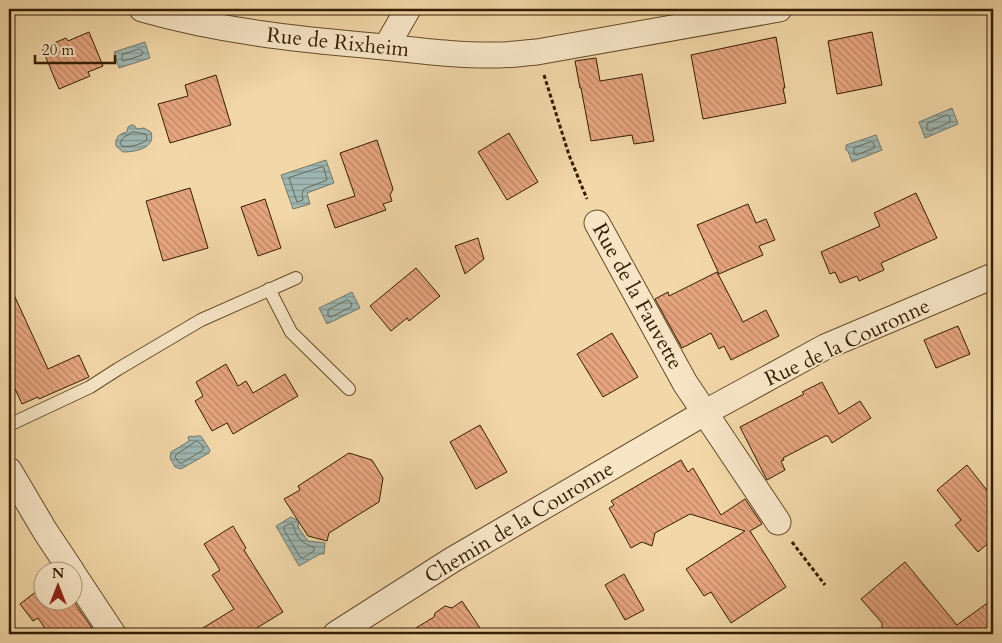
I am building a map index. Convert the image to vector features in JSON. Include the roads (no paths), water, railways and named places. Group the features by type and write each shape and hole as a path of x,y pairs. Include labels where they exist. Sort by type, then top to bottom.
{"street":[{"name":"Rue de Rixheim","path":"142,9 181,20 241,32 386,47 500,55 536,52 779,9"},
{"path":"386,47 408,9"},
{"name":"Rue de la Fauvette","path":"597,223 685,383 778,522"},
{"name":"Rue de la Couronne","path":"704,412 826,347 993,276"},
{"name":"Chemin de la Couronne","path":"336,634 452,560 704,412"},
{"path":"9,470 64,560"},
{"path":"82,587 113,634"}],"lane":[{"path":"9,425 90,387 201,320 296,278"},
{"path":"270,289 291,332 349,390"}],"water":[{"path":"145,42 150,58 119,68 114,52"},
{"path":"952,108 958,124 925,138 919,122"},
{"path":"134,125 137,129 144,128 151,132 151,142 139,150 123,152 116,146 116,141 119,135 127,132 128,127"},
{"path":"876,135 882,150 852,162 846,150 846,145"},
{"path":"326,160 334,183 307,193 310,204 293,209 281,175"},
{"path":"352,292 360,308 327,324 319,308"},
{"path":"201,436 210,450 209,453 181,469 175,467 170,458 171,452 189,441 188,437"},
{"path":"291,517 299,521 298,527 308,541 325,543 324,554 320,554 299,566 276,526"}]}
